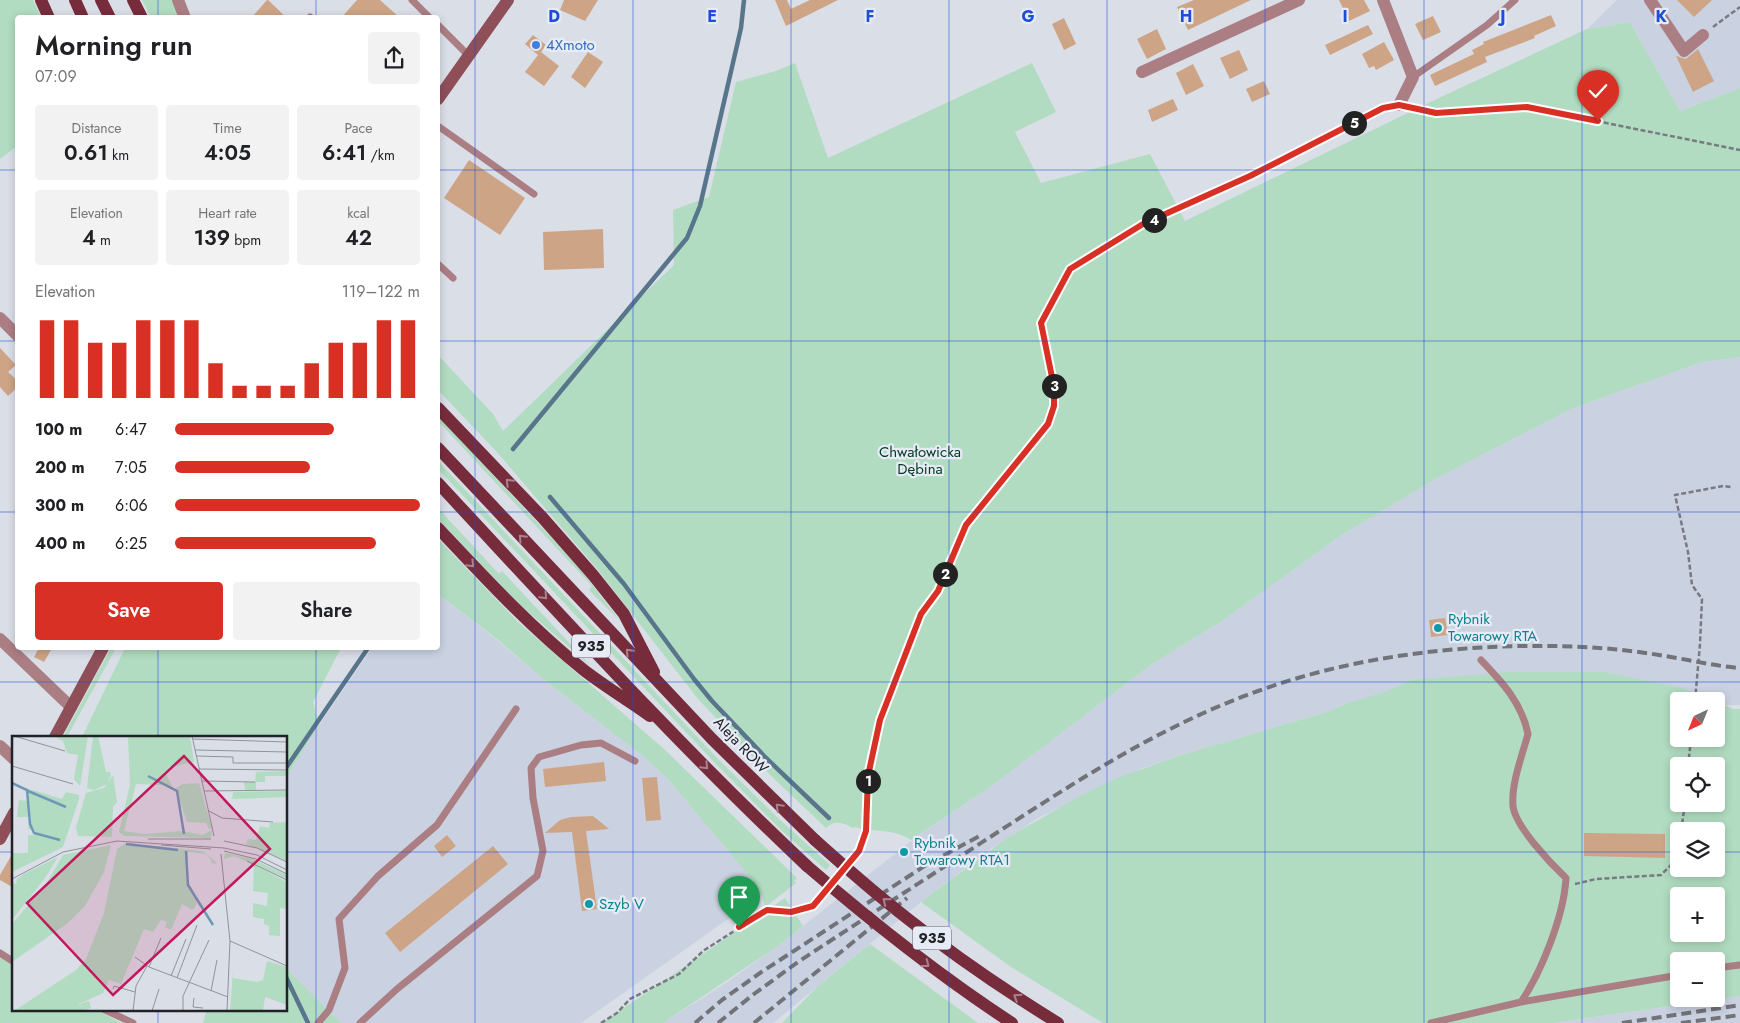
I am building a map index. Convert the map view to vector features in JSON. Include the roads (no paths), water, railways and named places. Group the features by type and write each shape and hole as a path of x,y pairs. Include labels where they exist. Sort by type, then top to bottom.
{"main road":[{"path":"41,0 48,15"},
{"path":"75,0 82,15"},
{"path":"101,0 108,15"},
{"path":"133,0 140,15"},
{"path":"440,96 508,0"},
{"path":"440,410 542,517 593,574 624,614 662,687"},
{"name":"Aleja ROW","path":"440,450 662,687 754,782 815,840 866,885 951,952 1058,1023"},
{"name":"935","path":"440,485 743,805 807,866 906,948 1012,1023"},
{"path":"440,530 496,590 586,672 672,731"},
{"path":"56,736 102,650"},
{"path":"0,839 12,817"}],"street":[{"path":"178,0 184,15"},
{"path":"1142,72 1299,0"},
{"path":"1383,0 1413,76 1399,105"},
{"path":"1650,0 1684,51 1703,35"},
{"path":"0,318 15,333"},
{"path":"0,639 71,707"},
{"path":"0,746 12,757"}],"lane":[{"path":"412,0 427,15"},
{"path":"1413,76 1487,25 1515,0"},
{"path":"440,27 468,55"},
{"path":"440,127 534,194"},
{"path":"440,266 452,278"},
{"path":"1482,660 1513,697 1524,716 1528,734 1513,791 1514,814 1523,829 1566,878 1562,906 1540,970 1533,985 1521,1002"},
{"path":"318,1023 329,1010 345,968 339,918 378,876 437,825 516,709"},
{"path":"360,1023 397,989 537,876 543,851 533,798 531,768 539,757 601,743 634,762"},
{"path":"0,953 12,961"},
{"path":"1725,967 1740,965"},
{"path":"1431,1023 1521,1002 1670,977"},
{"path":"105,1010 133,1023"}],"waterway":[{"path":"513,449 687,238 700,206 741,28 744,0"},
{"path":"550,497 624,584 712,701 766,758 829,818"},
{"path":"288,765 367,650"},
{"path":"288,981 308,1023"}],"railway":[{"path":"718,1023 798,962 1094,771 1190,719 1258,691 1328,670 1364,662 1437,651 1510,646 1603,648 1740,668"},
{"path":"695,1023 722,1000 760,973 926,865 983,834"},
{"path":"754,1023 907,898"},
{"path":"1622,1023 1740,1005"},
{"path":"1681,1023 1740,1015"}],"place":[{"name":"4Xmoto","path":"536,45"},
{"name":"Rybnik Towarowy RTA","path":"1438,628"},
{"name":"Rybnik Towarowy RTA1","path":"904,852"},
{"name":"Szyb V","path":"589,904"}],"park label":[{"name":"Chwałowicka Dębina","path":"920,460"}]}
